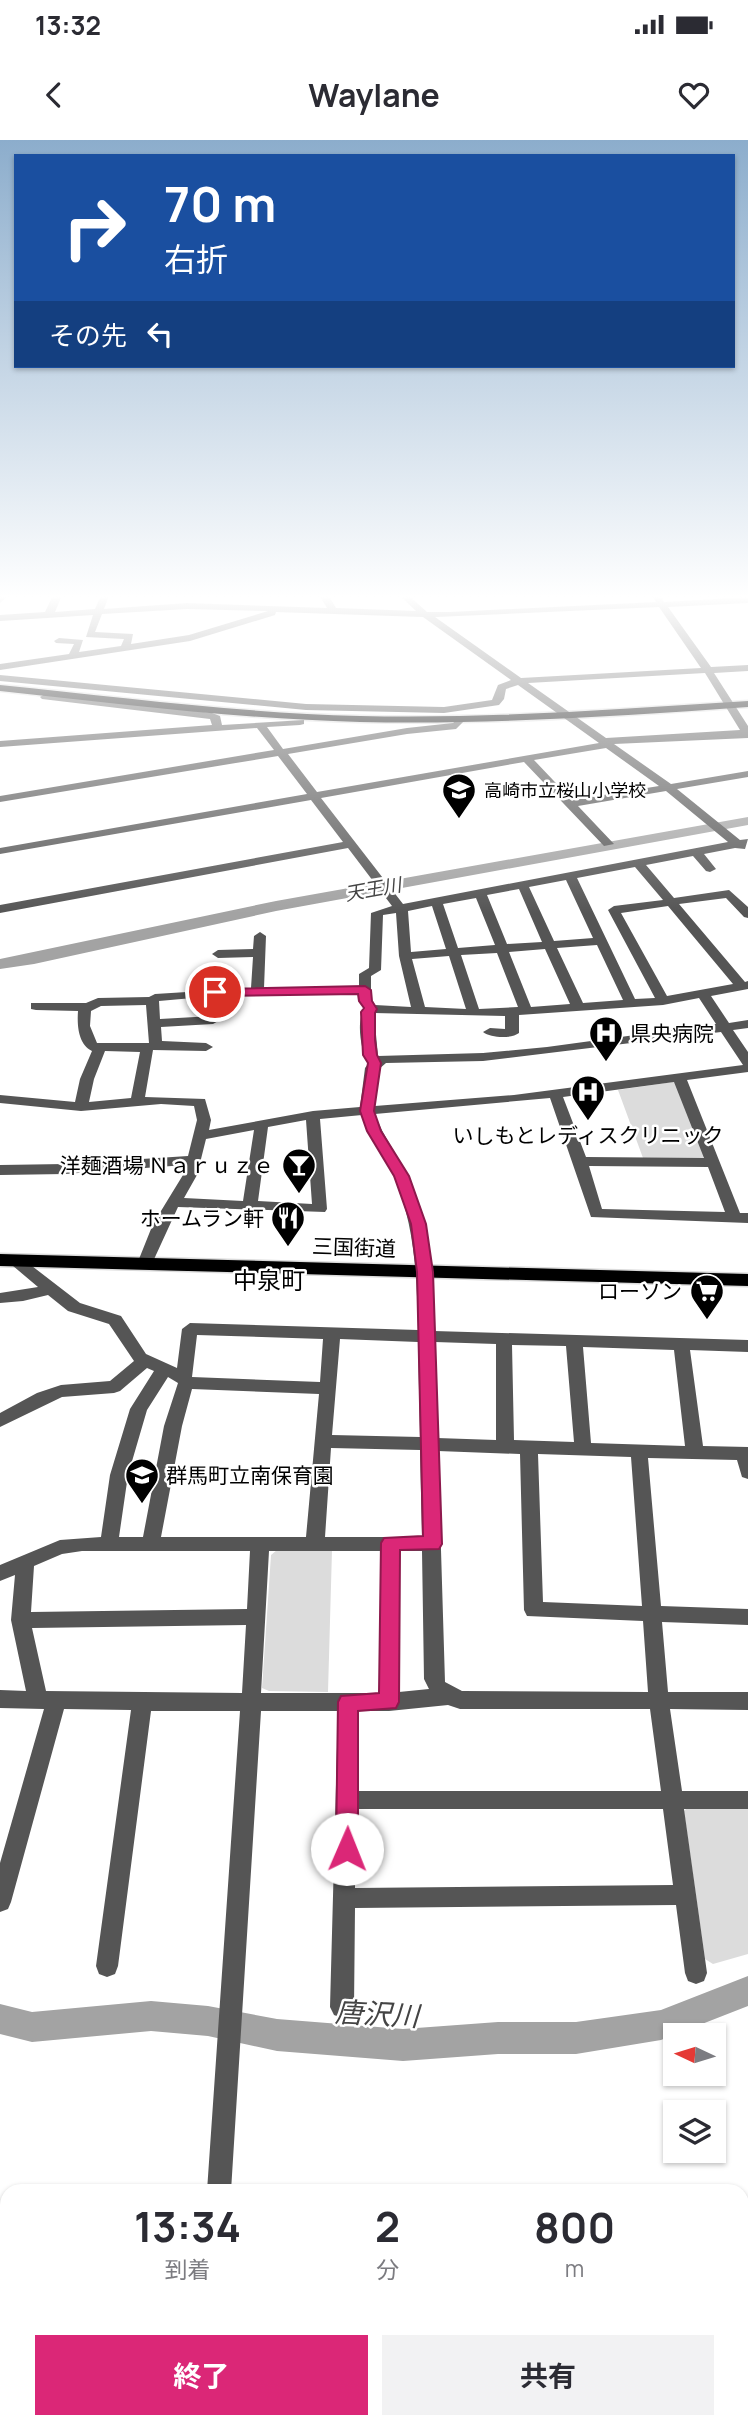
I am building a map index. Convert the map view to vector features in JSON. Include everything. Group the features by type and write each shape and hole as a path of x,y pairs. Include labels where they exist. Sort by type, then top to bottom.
{"main road":[{"path":"148,700 300,717 461,719 748,702"},
{"path":"176,700 303,712 413,716 564,713"},
{"name":"三国街道","path":"7,1260 748,1280"}],"street":[{"path":"61,700 215,717 217,728"},
{"path":"215,700 397,710 444,710 490,704 498,700"},
{"path":"545,700 667,786 717,827 743,843 748,852"},
{"path":"0,851 607,743 748,734 728,700"},
{"path":"153,733 157,729 161,711"},
{"path":"0,799 456,726 461,719"},
{"path":"0,744 300,722"},
{"path":"260,725 402,911 405,956 419,1011"},
{"path":"527,759 608,844"},
{"path":"569,804 748,774"},
{"path":"371,1009 365,1001 365,974 375,970 377,913 743,843"},
{"path":"0,909 350,844"},
{"path":"696,852 710,869"},
{"path":"638,863 745,986"},
{"path":"570,876 631,1004"},
{"path":"523,886 552,944 578,1007"},
{"path":"481,894 526,1011"},
{"path":"663,1001 614,910 729,894 748,914"},
{"path":"436,901 474,1013"},
{"path":"257,992 260,936"},
{"path":"405,956 600,941"},
{"path":"219,954 259,953"},
{"path":"371,1009 474,1013 526,1011 663,1001 745,986"},
{"path":"36,1006 88,1007 98,1002 152,1001 159,996 168,995 365,990"},
{"path":"703,994 748,1062"},
{"path":"137,1103 152,1047 152,1001"},
{"path":"88,1007 82,1018 92,1047 206,1047"},
{"path":"371,1009 368,1012 368,1040 374,1063 367,1111 374,1131 401,1176 414,1212 425,1272 434,1679 438,1688 448,1696 460,1700 748,1701"},
{"path":"490,1032 512,1033 512,1011"},
{"path":"154,1023 213,1020"},
{"path":"374,1063 387,1058 483,1056 547,1051 748,1024"},
{"path":"81,1107 100,1047"},
{"path":"198,1136 313,1115 555,1094 748,1068"},
{"path":"555,1094 596,1214 741,1218 713,1163 679,1078"},
{"path":"0,1099 81,1107 200,1102 204,1120 192,1160 191,1175 173,1202 145,1264"},
{"path":"173,1202 320,1209 313,1115"},
{"path":"250,1206 262,1124"},
{"path":"0,1170 65,1170 192,1160"},
{"path":"580,1161 713,1163"},
{"path":"7,1260 74,1307 115,1320 140,1357 185,1380 327,1388"},
{"path":"0,1297 49,1289"},
{"path":"151,1542 173,1426 185,1380 190,1329 748,1346"},
{"path":"315,1542 332,1333"},
{"path":"504,1339 505,1446"},
{"path":"574,1342 583,1449"},
{"path":"681,1343 695,1453"},
{"path":"0,1421 43,1397 61,1391 114,1387 146,1360"},
{"path":"109,1543 119,1475 139,1409 165,1368"},
{"path":"323,1441 695,1453 747,1460"},
{"path":"529,1448 534,1610 748,1617"},
{"path":"639,1451 659,1700 687,1895 695,1973"},
{"path":"0,1573 60,1547 109,1543 432,1544"},
{"path":"219,2184 260,1543"},
{"path":"389,1702 390,1543"},
{"path":"0,1902 47,1700 21,1620 24,1563"},
{"path":"21,1620 254,1617"},
{"path":"0,1699 389,1702 448,1696"},
{"path":"107,1966 142,1702"},
{"path":"342,2007 348,1702"},
{"path":"348,1800 748,1801"},
{"path":"346,1898 687,1895"}],"shaded area":[{"path":"678,1083 706,1156 701,1159 643,1158 618,1090"},
{"path":"277,1550 332,1550 328,1692 269,1691 262,1688 271,1555"},
{"path":"689,1806 748,1806 748,1954 713,1964 705,1959 684,1811"}],"waterway":[{"name":"天王川","path":"0,964 276,906 748,821"},
{"name":"唐沢川","path":"0,2019 32,2027 151,2016 208,2021 277,2035 403,2045 498,2038 576,2038 661,2025 748,1991"}],"place":[{"name":"高崎市立桜山小学校","path":"459,820"},
{"name":"県央病院","path":"606,1063"},
{"name":"いしもとレディスクリニック","path":"588,1122"},
{"name":"洋麺酒場 Ｎａｒｕｚｅ","path":"299,1195"},
{"name":"ホームラン軒","path":"288,1248"},
{"name":"ローソン","path":"707,1321"},
{"name":"群馬町立南保育園","path":"142,1505"}],"district":[{"name":"中泉町","path":"269,1279"}],"route":[{"path":"215,992 365,990 365,1001 371,1009 368,1012 368,1040 374,1063 367,1111 385,1153 401,1176 418,1224 425,1272 432,1544 390,1543 389,1702 348,1702 347,1849"}]}
